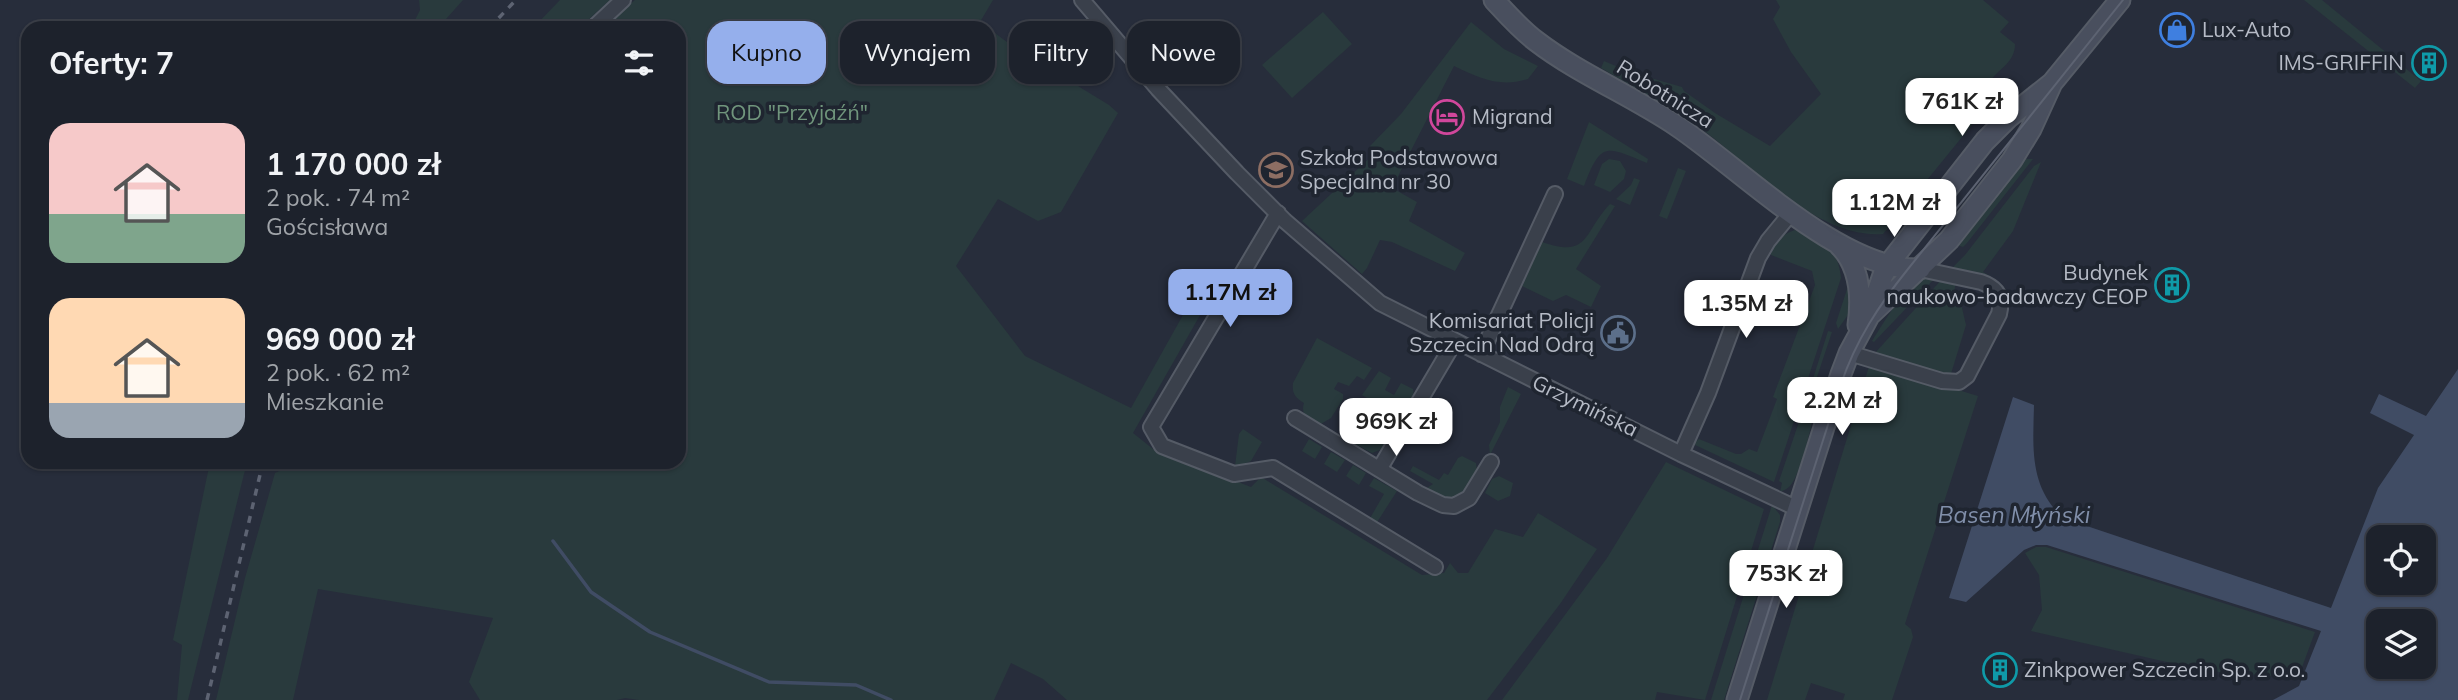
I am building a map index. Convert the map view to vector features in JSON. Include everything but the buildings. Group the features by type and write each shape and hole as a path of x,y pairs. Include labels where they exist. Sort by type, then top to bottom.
{"street":[{"path":"600,21 623,0"},
{"name":"Grzymińska","path":"1082,0 1158,89 1278,213 1380,303 1681,454 1798,509"},
{"name":"Robotnicza","path":"1494,0 1522,29 1549,50 1680,128 1791,214 1850,249 1889,265"},
{"path":"1874,312 1880,282 1889,265 1984,141 2052,83 2120,0"},
{"path":"1737,700 1849,353 1874,312 1949,240 2012,160 2031,129 2052,83"},
{"path":"1480,354 1555,194"},
{"path":"1278,213 1151,427 1161,446 1234,474 1273,468 1435,567"},
{"path":"1681,454 1709,393 1758,258 1768,241 1791,214"},
{"name":"Robotnicza","path":"1813,227 1844,241 1870,248 1880,253 1889,265"},
{"name":"Robotnicza","path":"1813,227 1842,248 1857,276 1860,312 1849,353"},
{"path":"1870,248 1893,246 1912,234"},
{"path":"1849,353 1942,381 1959,382 1967,376 1998,314 2001,305 1999,295 1990,285 1889,265"},
{"path":"1380,468 1455,341"},
{"path":"1295,418 1434,502 1454,506 1469,498 1492,462"}],"green space":[{"path":"419,0 463,0 444,21 414,21 420,10"},
{"path":"560,0 610,0 587,21 540,21"},
{"name":"ROD \"Przyjaźń\"","path":"635,0 993,0 981,21 840,21 840,84 995,84 995,33 1009,44 1009,84 1075,84 1118,113 1061,212 1038,221 998,199 956,266 1025,356 1131,408 1207,272 1220,280 1133,433 1153,449 1251,487 1261,477 1422,575 1444,573 1450,563 1458,573 1468,573 1495,529 1523,537 1538,513 1597,549 1560,604 1487,700 1067,700 1043,679 1011,663 994,700 480,700 469,682 493,618 318,589 293,700 216,700 245,578 275,473 284,469 686,469 686,21 610,21"},
{"path":"1776,0 1983,0 2009,22 2000,32 2015,44 2013,56 1991,80 2002,88 1883,234 1857,232 1831,224 1806,211 1693,123 1601,68 1604,61 1630,72 1682,87 1715,113 1770,146 1821,94 1791,52 1773,19 1780,7"},
{"path":"2304,0 2322,0 2421,81 2415,88"},
{"path":"1323,12 1352,44 1292,98 1262,65"},
{"path":"1471,22 1504,49 1538,66 1528,79 1499,82 1481,78 1454,66 1392,188 1417,202 1409,221 1465,253 1455,271 1392,242 1380,240 1362,274 1302,221 1375,153 1370,146 1401,114"},
{"path":"1589,122 1648,159 1647,163 1622,153 1606,151 1595,161 1584,186 1567,179"},
{"path":"1609,159 1620,161 1626,171 1624,179 1610,192 1594,185 1602,164"},
{"path":"2026,159 2033,159 1967,243 1963,247 1954,244 2018,164"},
{"path":"2041,162 2013,231 1983,272 1990,276 1988,281 1951,269 1965,255 2034,166"},
{"path":"1678,168 1686,171 1667,219 1659,216"},
{"path":"1634,178 1640,180 1630,205 1616,199 1631,185"},
{"path":"1610,204 1615,206 1576,269 1601,286 1591,307 1566,295 1553,301 1522,286 1542,242 1569,247 1577,245 1584,240"},
{"path":"1795,230 1820,242 1832,252 1841,278 1774,482 1693,444 1699,439 1736,454 1749,449 1757,452 1777,399 1773,397 1815,285 1812,271 1771,255 1773,246 1779,239"},
{"path":"1930,276 1937,276 1874,342 1872,341 1905,294"},
{"path":"1851,277 1850,312 1838,329 1836,323"},
{"path":"1944,277 1956,278 1954,296 1959,295 1966,325 1950,377 1875,353"},
{"path":"1828,331 1832,332 1814,386 1811,385"},
{"path":"1317,338 1372,368 1364,380 1357,376 1349,386 1338,382 1334,389 1343,394 1343,399 1331,418 1319,425 1304,414 1304,403 1295,395 1293,387"},
{"path":"1870,363 1978,396 1905,624 1911,629 1913,637 1892,700 1843,700 1845,694 1811,683 1805,700 1767,700"},
{"path":"1379,371 1391,378 1385,390 1394,395 1401,383 1413,389 1414,395 1382,449 1372,453 1346,439 1344,427 1357,403 1366,408 1370,400 1362,395"},
{"path":"1508,387 1521,394 1490,455 1489,445 1500,422 1500,407"},
{"path":"1811,394 1816,395 1815,404 1803,457 1795,479 1789,487 1780,492 1782,483 1779,481 1807,398"},
{"path":"1243,429 1262,442 1251,461 1237,467 1239,434"},
{"path":"1309,439 1322,447 1315,459 1302,451"},
{"path":"1331,452 1345,460 1337,472 1324,464"},
{"path":"1462,456 1476,463 1480,474 1468,492 1449,500 1424,490 1433,484 1410,471 1413,466 1439,480 1444,473 1448,475"},
{"path":"1666,462 1764,509 1705,700 1657,692 1655,700 1502,700 1607,558"},
{"path":"1353,465 1366,473 1359,485 1346,476"},
{"path":"209,469 245,469 188,700 177,700 182,645 173,640"},
{"path":"1499,476 1513,483 1510,496 1498,501 1485,493 1492,479"},
{"path":"1374,478 1397,491 1374,527 1369,520 1384,494 1369,486"},
{"path":"1772,505 1780,515 1780,522 1724,700 1711,700"},
{"path":"2036,547 2046,547 2315,632 2298,678 2206,671 2031,631 2042,610 2039,575 2025,553"}],"water":[{"name":"Basen Młyński","path":"2458,369 2458,700 2273,700 2299,686 2321,631 2047,545 2036,545 2024,550 1966,602 1949,598 2013,397 2034,405 2035,466 2044,493 2063,518 2331,608 2378,488 2414,435 2370,413 2379,394 2426,416"}],"waterway":[{"path":"553,541 591,592 650,632 769,682 856,685 891,700"}],"tram line":[{"path":"1740,700 1841,384 1861,338 1897,282 2123,0"}],"railway":[{"path":"496,21 516,0"},
{"path":"207,700 261,469"}],"place":[{"name":"Lux-Auto","path":"2177,30"},
{"name":"IMS-GRIFFIN","path":"2429,63"},
{"name":"Migrand","path":"1447,117"},
{"name":"Szkoła Podstawowa Specjalna nr 30","path":"1276,170"},
{"name":"Budynek naukowo-badawczy CEOP","path":"2172,285"},
{"name":"Komisariat Policji Szczecin Nad Odrą","path":"1618,333"},
{"name":"Zinkpower Szczecin Sp. z o.o.","path":"2000,670"}]}
